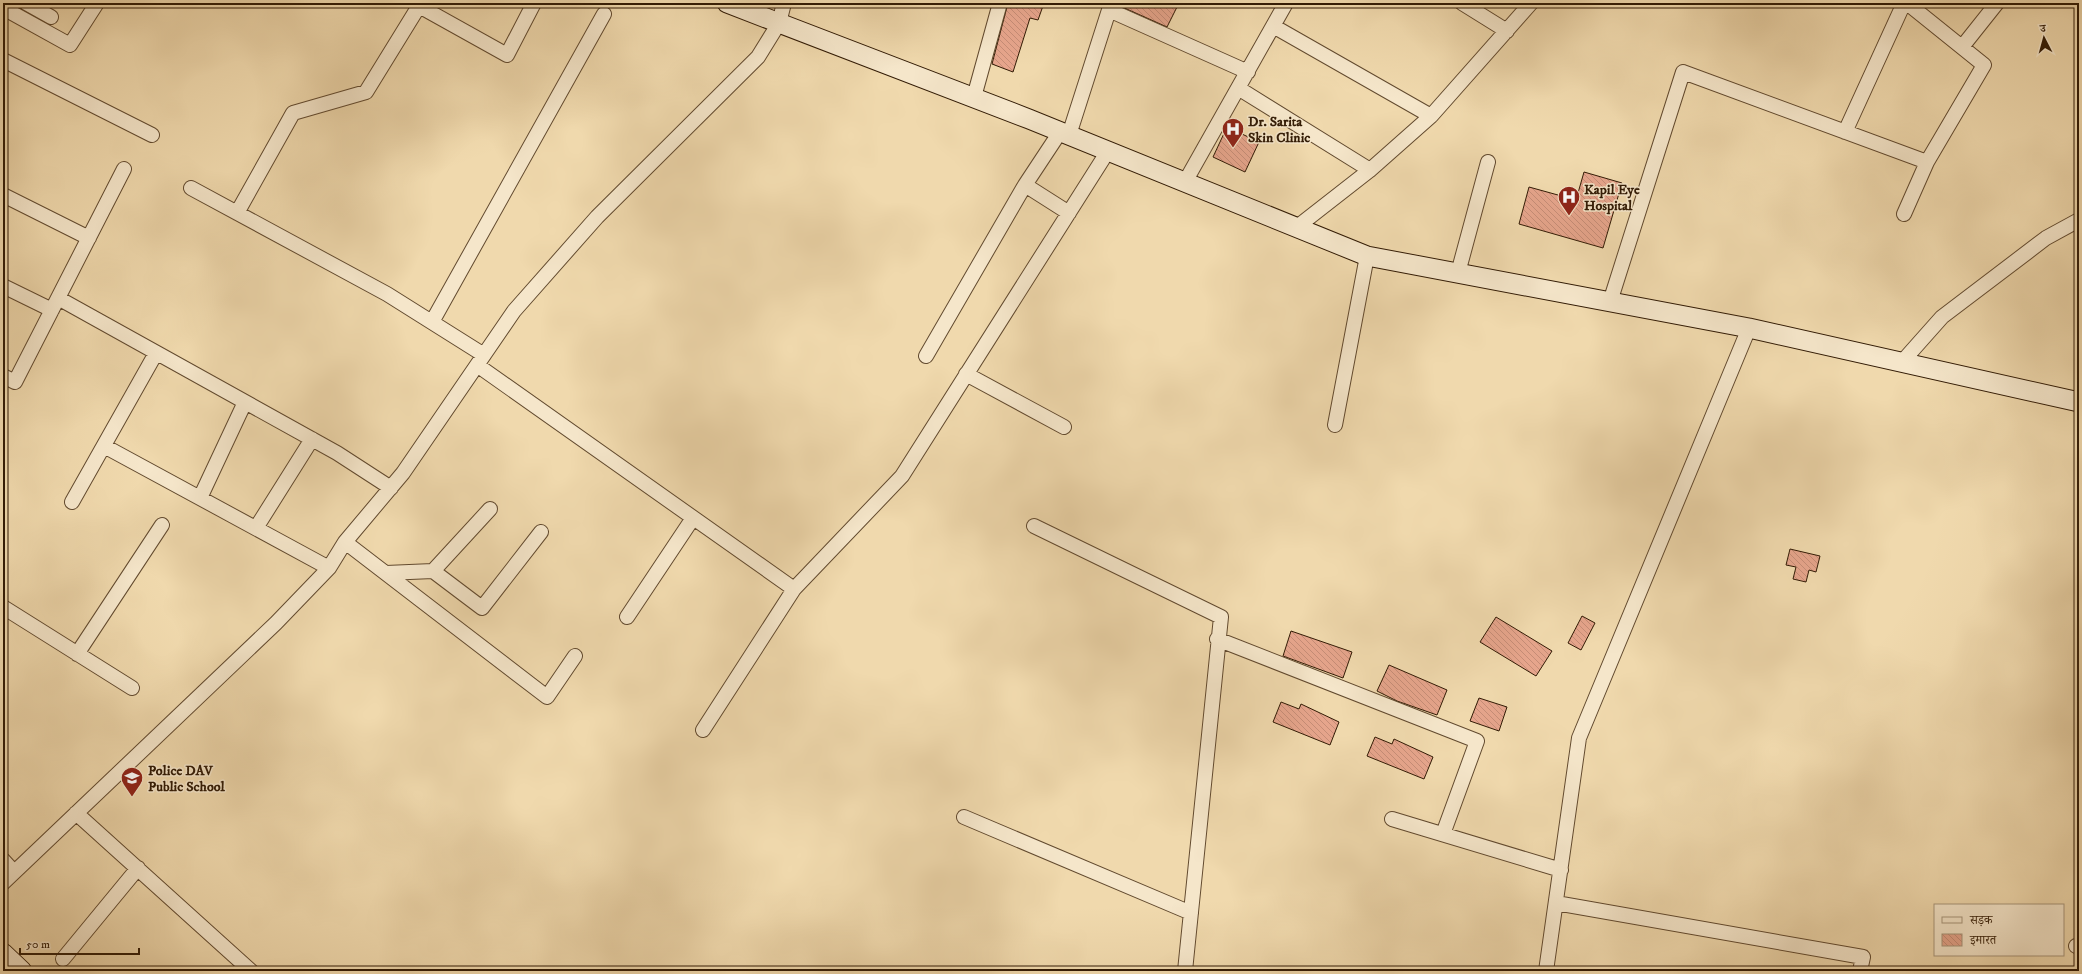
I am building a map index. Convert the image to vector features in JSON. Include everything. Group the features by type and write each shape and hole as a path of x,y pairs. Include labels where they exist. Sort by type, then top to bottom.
{"street":[{"path":"26,3 51,17"},
{"path":"3,8 70,45 97,3"},
{"path":"237,213 293,113 366,92 419,6 507,55 534,3"},
{"path":"727,3 974,97 1367,256 1750,328 2079,402"},
{"path":"3,883 276,623 330,568 345,542 403,473 514,311 596,217 758,57 779,23 784,3"},
{"path":"974,97 1000,3"},
{"path":"1186,182 1286,3"},
{"path":"1462,3 1507,31"},
{"path":"1297,227 1370,170 1431,116 1530,3"},
{"path":"1845,132 1904,3"},
{"path":"1904,214 1927,162 1984,65 1907,3"},
{"path":"1962,47 1997,3"},
{"path":"926,356 1025,184 1064,134 1110,6 1248,72"},
{"path":"432,322 604,14"},
{"path":"1274,26 1431,116"},
{"path":"3,60 152,135"},
{"path":"1610,302 1683,72 1927,162"},
{"path":"1238,88 1370,170"},
{"path":"702,730 794,589 902,476 1108,151"},
{"path":"1458,273 1488,162"},
{"path":"3,376 15,382 124,169"},
{"path":"1025,184 1069,213"},
{"path":"191,188 387,294 432,322 693,518 794,589"},
{"path":"3,194 89,238"},
{"path":"1902,362 1942,317 2046,238 2079,220"},
{"path":"1335,425 1367,256"},
{"path":"3,286 55,304 156,353 337,453 391,488"},
{"path":"1546,971 1579,738 1750,328"},
{"path":"72,502 156,353"},
{"path":"966,374 1064,427"},
{"path":"200,498 245,402"},
{"path":"256,528 312,439"},
{"path":"104,446 330,568"},
{"path":"433,571 490,509"},
{"path":"627,617 693,518"},
{"path":"77,654 162,525"},
{"path":"1034,526 1221,617 1217,639 1185,971"},
{"path":"386,574 433,571 482,608 541,532"},
{"path":"345,542 547,697 575,656"},
{"path":"3,607 132,688"},
{"path":"1217,639 1477,741 1443,834"},
{"path":"76,813 251,971"},
{"path":"964,817 1191,913"},
{"path":"1392,819 1561,870"},
{"path":"3,860 14,872"},
{"path":"63,959 138,868"},
{"path":"1556,903 1863,957 1860,971"},
{"path":"3,953 22,971"}],"building":[{"path":"1008,3 1044,3 1038,20 1030,18 1013,72 992,64"},
{"path":"1120,3 1179,3 1167,27 1120,6"},
{"path":"1227,127 1259,142 1245,172 1213,157"},
{"path":"1584,172 1622,183 1603,248 1519,224 1529,187 1576,200"},
{"path":"1790,549 1820,556 1816,572 1809,570 1806,582 1793,579 1796,567 1786,565"},
{"path":"1582,616 1595,623 1581,650 1568,643"},
{"path":"1496,617 1552,651 1536,676 1480,642"},
{"path":"1291,631 1352,652 1343,678 1283,656"},
{"path":"1389,665 1447,690 1437,715 1397,701 1377,691"},
{"path":"1479,698 1507,707 1499,731 1470,721"},
{"path":"1281,702 1299,709 1301,704 1339,722 1330,745 1273,722"},
{"path":"1375,737 1392,744 1394,739 1433,757 1424,779 1367,756"}],"place":[{"name":"Dr. Sarita Skin Clinic","path":"1233,148"},
{"name":"Kapil Eye Hospital","path":"1569,216"},
{"name":"Police DAV Public School","path":"132,798"}]}
